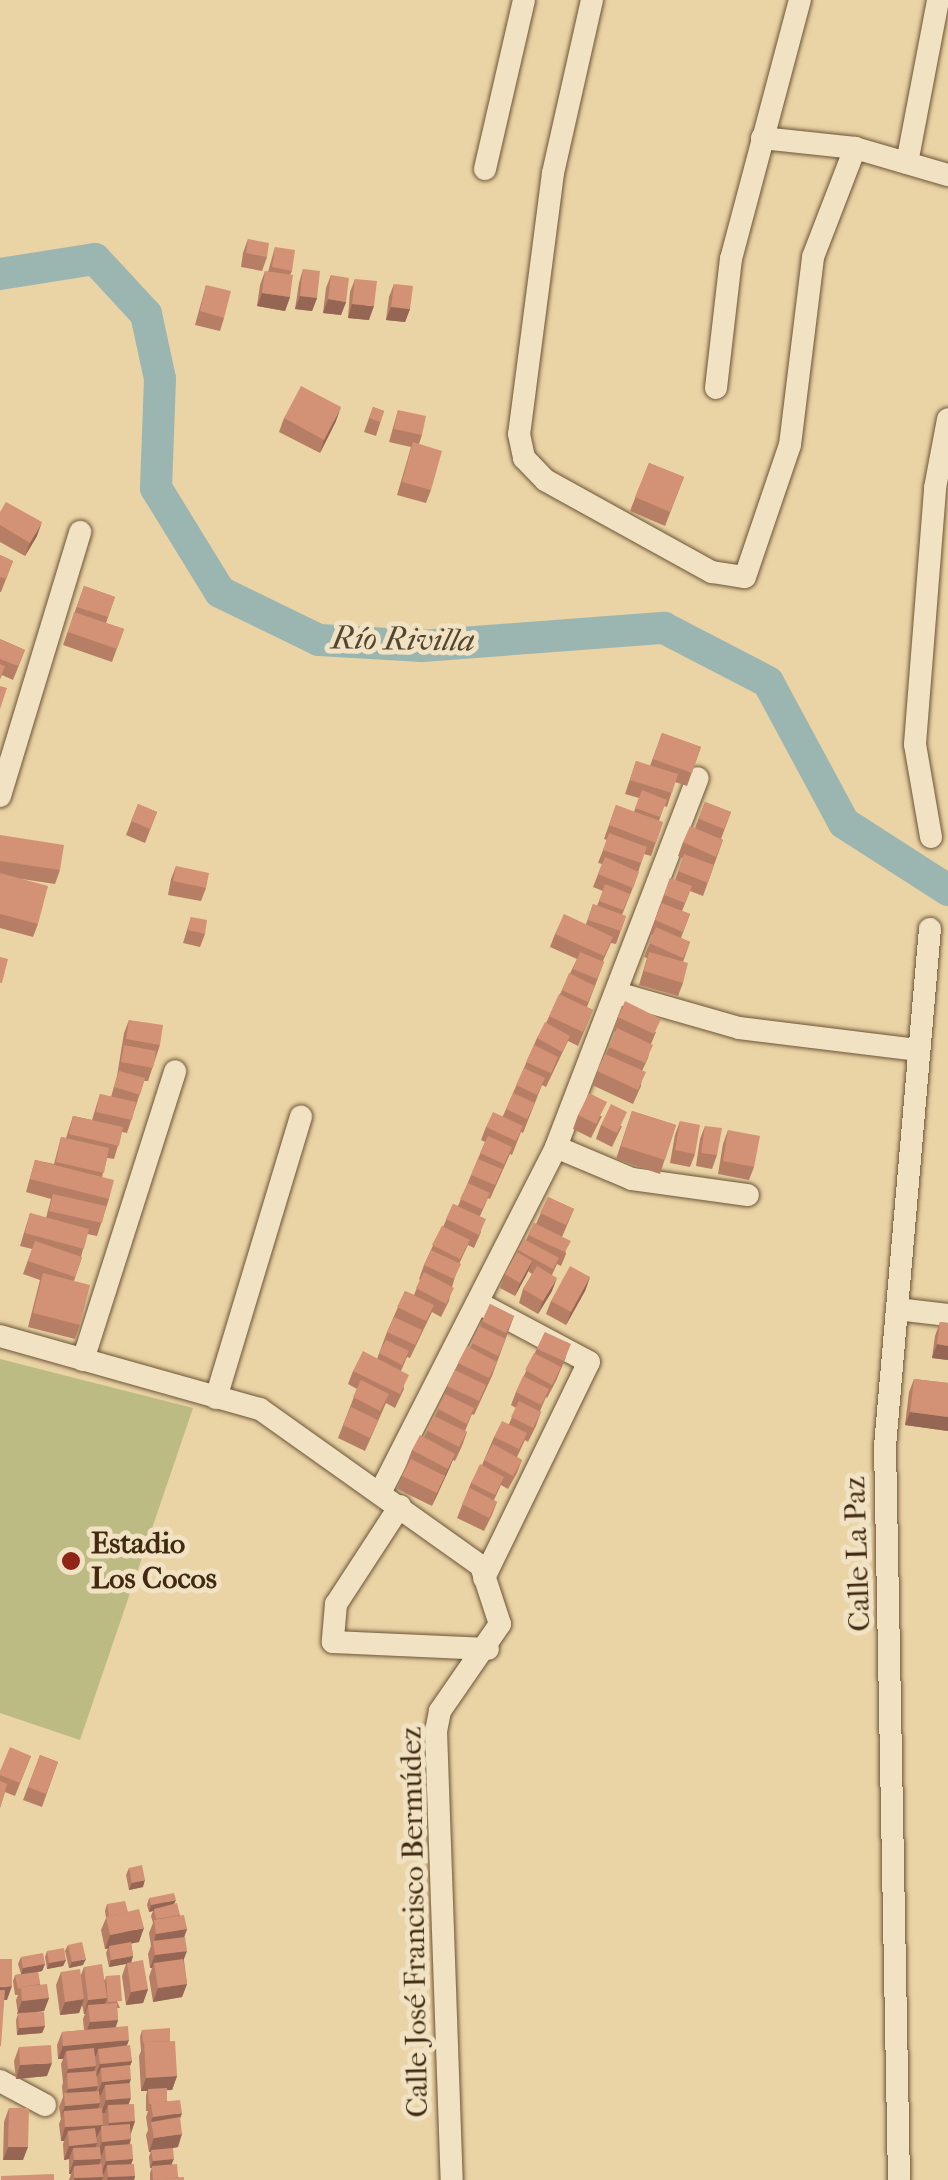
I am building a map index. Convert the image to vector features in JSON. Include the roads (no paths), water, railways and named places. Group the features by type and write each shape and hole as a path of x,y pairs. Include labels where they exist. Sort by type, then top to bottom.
{"street":[{"path":"485,169 524,0"},
{"path":"592,0 553,174 518,434 524,458 545,480 712,572 745,578 784,464 813,257 855,148"},
{"path":"716,388 731,258 800,0"},
{"path":"907,163 938,0"},
{"path":"762,138 855,148 948,175"},
{"path":"931,837 914,744 935,488 948,419"},
{"path":"0,796 80,532"},
{"path":"0,1336 216,1398 288,1423 391,1498 481,1566 500,1624 488,1649 333,1642 336,1604 391,1498 478,1303 556,1147 698,778"},
{"name":"Calle La Paz","path":"899,2180 885,1446 930,929"},
{"path":"617,994 739,1028 919,1050"},
{"path":"83,1360 175,1071"},
{"path":"216,1398 301,1118"},
{"path":"556,1147 632,1179 748,1194"},
{"path":"478,1303 589,1362 484,1578"},
{"path":"897,1309 948,1315"},
{"name":"Calle José Francisco Bermúdez","path":"452,2180 436,1731 440,1712 488,1649"},
{"path":"0,2081 45,2106"}],"waterway":[{"name":"Río Rivilla","path":"0,274 95,259 146,314 160,379 156,488 220,592 319,640 422,646 664,628 768,682 844,823 948,890"}],"place":[{"name":"Estadio Los Cocos","path":"71,1561"}]}
